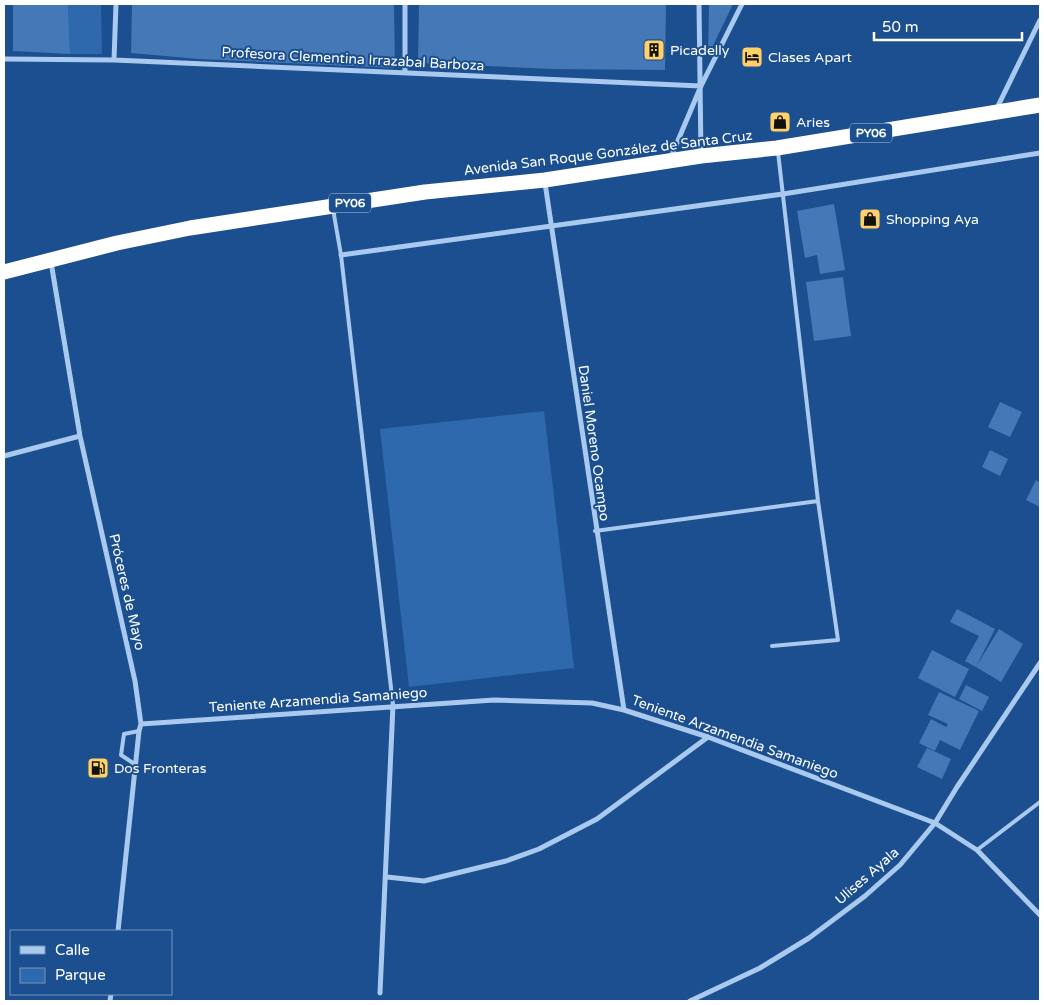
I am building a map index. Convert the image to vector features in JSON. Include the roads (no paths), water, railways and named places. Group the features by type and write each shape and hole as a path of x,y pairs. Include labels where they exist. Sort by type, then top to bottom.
{"highway":[{"name":"Avenida San Roque González de Santa Cruz","path":"4,272 190,228 425,192 545,180 670,160 777,148 1040,105"}],"street":[{"path":"114,60 116,4"},
{"path":"405,4 405,73"},
{"path":"698,4 701,156"},
{"path":"670,160 701,86 742,4"},
{"path":"995,113 1040,20"},
{"name":"Profesora Clementina Irrazabal Barboza","path":"4,58 114,60 701,86"},
{"path":"341,255 782,194 1040,152"},
{"name":"Daniel Moreno Ocampo","path":"545,180 624,710"},
{"name":"Próceres de Mayo","path":"51,260 80,436 135,681 141,724"},
{"path":"4,456 80,436"},
{"name":"Ulises Ayala","path":"690,1001 760,968 808,938 865,896 900,865 935,823 957,786 1040,663"},
{"name":"Teniente Arzamendia Samaniego","path":"141,724 393,705 494,700 549,700 592,703 624,710 708,737 935,823 977,850 1040,915"},
{"path":"380,993 387,877 393,705"},
{"path":"118,930 138,731 141,724"},
{"path":"387,877 424,881 506,861 539,848 597,819 708,737"}],"lane":[{"path":"772,646 838,640 818,501 777,148"},
{"path":"332,206 341,255 393,705"},
{"path":"596,531 818,501"},
{"path":"136,765 121,755 124,734 138,731"},
{"path":"977,850 1040,802"}],"place":[{"name":"Picadelly","path":"654,50"},
{"name":"Clases Apart","path":"752,57"},
{"name":"Aries","path":"780,122"},
{"name":"Shopping Aya","path":"870,219"},
{"name":"Dos Fronteras","path":"98,768"}]}
